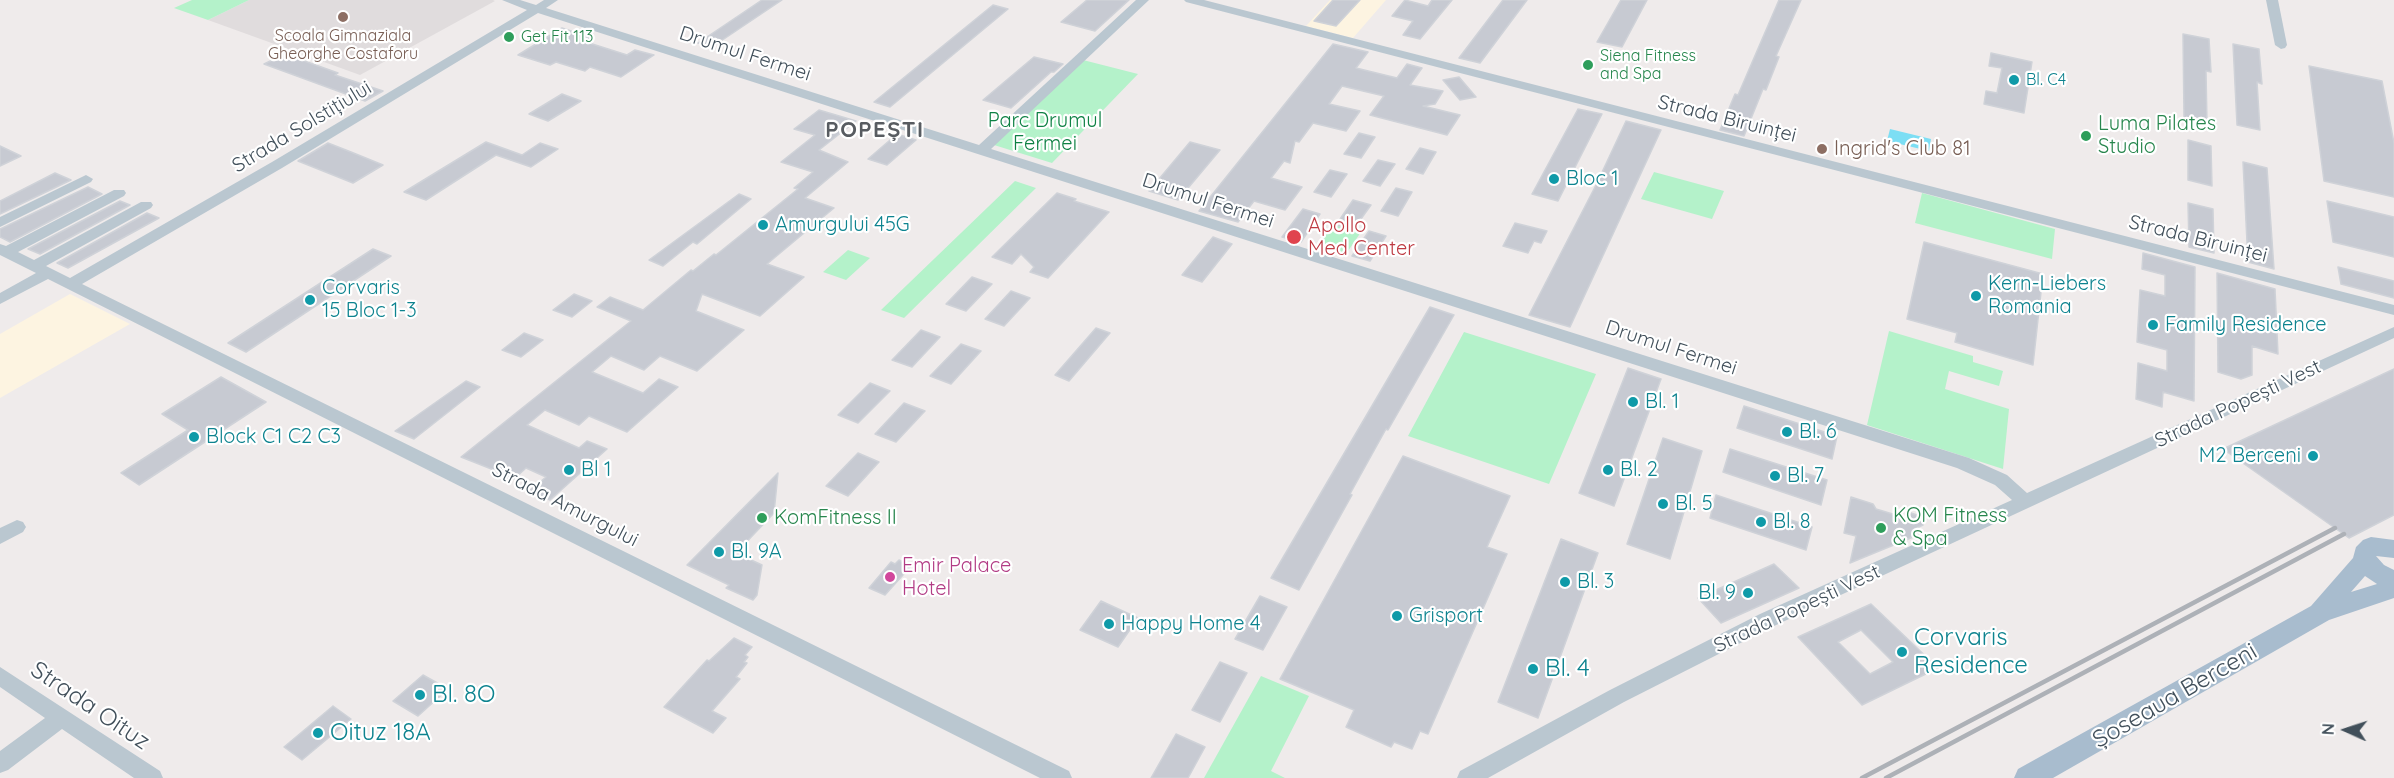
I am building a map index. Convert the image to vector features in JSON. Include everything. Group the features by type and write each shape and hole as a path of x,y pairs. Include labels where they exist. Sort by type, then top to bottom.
{"main road":[{"name":"Șoseaua Berceni","path":"2320,613 2365,560 2364,554 2371,546 2392,547"},
{"path":"2365,560 2376,572 2394,582"},
{"name":"Șoseaua Berceni","path":"2028,778 2320,613 2394,588"}],"street":[{"name":"Drumul Fermei","path":"508,0 1963,463 2001,480 2025,501"},
{"name":"Strada Solstițiului","path":"70,284 270,170 552,0"},
{"path":"981,151 1143,0"},
{"name":"Strada Biruinței","path":"1190,0 1534,91 2394,310"},
{"path":"2272,0 2281,45"},
{"path":"0,223 86,179"},
{"path":"4,250 119,193"},
{"path":"0,299 41,269 147,205"},
{"name":"Strada Amurgului","path":"4,250 1061,778"},
{"name":"Strada Popești Vest","path":"1468,778 1617,696 1767,621 2394,332"},
{"path":"0,537 16,526"},
{"name":"Strada Oituz","path":"0,676 152,778"},
{"path":"0,763 62,717"}],"shaded area":[{"path":"249,0 495,1 360,75 208,20"},
{"path":"1330,0 1386,0 1353,38 1306,26"},
{"path":"70,294 130,324 0,398 0,334"}],"green space":[{"path":"192,0 249,0 208,20 174,8"},
{"name":"Parc Drumul Fermei","path":"1083,60 1138,74 1052,163 994,145"},
{"path":"1654,172 1724,191 1712,219 1641,199"},
{"path":"1015,181 1036,188 904,318 881,310"},
{"path":"1922,193 2055,229 2052,259 1915,223"},
{"path":"1333,224 1361,232 1346,254 1318,245"},
{"path":"848,250 870,258 846,280 823,272"},
{"path":"1889,331 1973,356 1973,362 2003,371 1999,386 1949,371 1945,389 2009,409 2003,469 1867,425"},
{"path":"1464,332 1596,374 1549,484 1408,436"},
{"path":"1261,676 1309,696 1271,771 1285,778 1204,778"}],"water":[{"path":"1890,129 1931,139 1929,151 1887,141"}],"building":[{"path":"762,0 782,0 712,47 698,43"},
{"path":"1087,0 1129,0 1095,31 1061,22"},
{"path":"1333,0 1360,0 1336,26 1314,21"},
{"path":"1405,0 1428,6 1432,0 1452,0 1420,39 1403,35 1413,21 1392,16"},
{"path":"1503,0 1527,0 1480,63 1459,58"},
{"path":"1621,0 1647,0 1622,47 1597,42"},
{"path":"1779,0 1801,0 1776,56 1779,57 1766,90 1763,89 1744,136 1720,130 1735,94 1738,95"},
{"path":"993,5 1008,9 890,107 874,102"},
{"path":"562,28 592,38 586,42 627,55 635,50 654,55 621,77 590,67 585,71 556,62 550,65 518,55"},
{"path":"2183,34 2209,39 2211,72 2206,71 2207,124 2184,118"},
{"path":"1333,44 1368,52 1356,68 1397,78 1407,64 1422,68 1410,85 1443,91 1435,104 1423,106 1460,115 1447,135 1370,115 1384,96 1342,86 1329,104 1360,111 1346,131 1313,123 1299,142 1295,141 1290,163 1284,161 1271,178 1302,187 1285,210 1254,201 1238,222 1199,211"},
{"path":"2233,44 2259,49 2262,84 2257,82 2260,130 2237,125"},
{"name":"Bl. C4","path":"1991,53 2032,62 2024,113 1984,104 1986,91 1997,93 2002,68 1989,66"},
{"path":"285,54 338,73 335,75 383,91 365,101 264,64"},
{"path":"1034,57 1063,64 1011,108 983,100"},
{"path":"2309,66 2382,81 2394,143 2394,197 2324,181"},
{"path":"1459,77 1476,97 1460,100 1443,80"},
{"path":"562,94 581,101 548,121 529,114"},
{"path":"1578,109 1602,114 1558,201 1532,194"},
{"path":"819,110 856,121 819,150 848,162 805,198 834,208 767,264 804,277 760,316 702,294 696,311 744,330 697,371 660,356 644,370 611,356 592,372 643,393 659,379 678,387 627,432 589,416 579,425 545,410 527,425 579,448 587,441 607,449 550,500 529,491 546,477 526,468 514,479 511,477 508,480 495,475 499,472 461,457 631,321 597,307 610,297 643,310 691,270 693,271 714,254 716,255 798,189 794,188 813,172 781,162 815,135 794,129"},
{"path":"1626,121 1661,130 1570,327 1529,315 1596,185"},
{"path":"1359,133 1375,137 1361,158 1344,154"},
{"path":"897,134 916,140 887,165 868,159"},
{"path":"2188,140 2211,146 2212,186 2188,180"},
{"path":"486,142 522,155 540,143 558,149 531,167 496,155 426,200 404,192"},
{"path":"1190,142 1220,150 1178,200 1149,191"},
{"path":"328,143 383,165 353,183 298,161"},
{"path":"0,146 21,156 0,166"},
{"path":"1420,148 1436,152 1423,174 1406,169"},
{"path":"1378,160 1395,164 1380,186 1363,181"},
{"path":"2243,162 2267,168 2274,269 2248,262"},
{"path":"1330,170 1347,174 1331,197 1314,192"},
{"path":"55,173 71,180 0,214 0,201"},
{"path":"88,187 102,194 10,242 0,237 0,229"},
{"path":"1396,188 1412,192 1398,216 1381,211"},
{"path":"1057,193 1109,212 1048,278 1030,272 1034,267 1021,254 1012,264 992,257"},
{"path":"739,194 751,199 697,244 693,242 663,266 649,260"},
{"path":"1353,200 1371,205 1353,230 1336,225"},
{"path":"120,201 130,205 40,254 28,249"},
{"path":"2327,201 2394,217 2394,257 2333,242"},
{"path":"2188,203 2213,209 2214,253 2189,247"},
{"path":"1303,209 1320,214 1301,242 1282,237"},
{"path":"147,213 159,218 68,268 57,263"},
{"path":"1515,223 1547,231 1541,243 1534,241 1528,253 1503,246"},
{"path":"1369,231 1386,236 1370,261 1352,256"},
{"path":"1213,237 1232,244 1202,282 1182,275"},
{"name":"Kern-Liebers Romania","path":"1924,242 2043,274 2033,365 1955,342 1957,333 1907,319"},
{"name":"Corvaris 15 Bloc 1-3","path":"373,249 391,256 246,352 228,343"},
{"name":"Family Residence","path":"2143,253 2195,267 2194,401 2163,392 2162,407 2136,399 2138,363 2167,371 2167,350 2137,342 2140,290 2165,296 2165,275 2142,269"},
{"path":"2338,267 2394,281 2394,298 2341,284"},
{"path":"2217,273 2275,289 2278,354 2252,346 2252,375 2241,379 2218,372"},
{"path":"972,277 992,284 966,311 946,304"},
{"path":"1011,291 1030,298 1004,326 985,319"},
{"path":"574,294 592,301 572,317 553,310"},
{"path":"1430,307 1454,315 1388,430 1386,429 1299,590 1271,578"},
{"path":"1096,328 1110,333 1069,381 1055,375"},
{"path":"921,330 940,337 912,367 892,360"},
{"path":"524,333 543,340 521,357 502,350"},
{"path":"961,344 981,351 951,384 930,376"},
{"path":"1628,368 1661,379 1614,506 1579,493"},
{"name":"M2 Berceni","path":"2394,369 2394,515 2349,538 2223,449"},
{"path":"221,377 266,402 139,485 121,473 188,430 162,414"},
{"path":"466,381 480,387 414,439 395,431"},
{"path":"870,383 890,391 858,423 838,415"},
{"path":"904,403 925,411 896,442 875,434"},
{"name":"Bl. 6","path":"1744,406 1837,436 1832,459 1737,428"},
{"name":"Bl. 5","path":"1663,438 1702,451 1670,559 1627,544"},
{"name":"Bl. 7","path":"1730,449 1827,480 1821,505 1723,472"},
{"path":"858,453 879,462 848,496 826,486"},
{"name":"Grisport","path":"1403,456 1510,496 1487,547 1507,554 1428,734 1420,731 1412,749 1394,742 1391,747 1346,727 1354,710 1280,679"},
{"path":"778,473 774,513 736,553 762,565 757,595 753,600 726,588 729,585 687,565"},
{"name":"Bl. 8","path":"1716,495 1812,527 1806,550 1710,518"},
{"name":"KOM Fitness & Spa","path":"1851,497 1873,504 1876,509 1906,518 1908,512 1923,517 1923,525 1912,530 1918,535 1850,563 1856,536 1844,533"},
{"path":"1561,539 1598,553 1538,718 1498,702"},
{"name":"Emir Palace Hotel","path":"899,560 911,566 885,595 869,588 891,562 895,564"},
{"name":"Bl. 9","path":"1774,564 1799,588 1721,623 1698,598"},
{"path":"1260,596 1287,607 1263,650 1235,639"},
{"name":"Happy Home 4","path":"1101,601 1138,618 1118,647 1080,630"},
{"name":"Corvaris Residence","path":"1871,604 1938,668 1862,705 1798,637","holes":["1861,630 1893,662 1870,674 1838,642"]},
{"path":"734,638 752,647 745,655 748,657 744,662 747,663 736,677 740,679 712,711 726,718 713,733 664,707 707,660 709,661"},
{"path":"1220,662 1247,673 1220,722 1192,710"},
{"name":"Bl. 8O","path":"423,675 448,689 418,716 393,701"},
{"name":"Oituz 18A","path":"333,706 351,719 302,760 284,747"},
{"path":"1176,734 1205,747 1188,778 1151,778"}],"railway":[{"path":"1862,778 2335,528"},
{"path":"1886,778 2344,534"}],"place":[{"name":"Scoala Gimnaziala Gheorghe Costaforu","path":"343,17"},
{"name":"Get Fit 113","path":"509,37"},
{"name":"Siena Fitness and Spa","path":"1588,65"},
{"name":"Bl. C4","path":"2014,80"},
{"name":"Luma Pilates Studio","path":"2086,136"},
{"name":"Ingrid's Club 81","path":"1822,149"},
{"name":"Bloc 1","path":"1554,179"},
{"name":"Amurgului 45G","path":"763,225"},
{"name":"Apollo Med Center","path":"1294,237"},
{"name":"Kern-Liebers Romania","path":"1976,296"},
{"name":"Corvaris 15 Bloc 1-3","path":"310,300"},
{"name":"Family Residence","path":"2153,325"},
{"name":"Bl. 1","path":"1633,402"},
{"name":"Bl. 6","path":"1787,432"},
{"name":"Block C1 C2 C3","path":"194,437"},
{"name":"M2 Berceni","path":"2313,456"},
{"name":"Bl 1","path":"569,470"},
{"name":"Bl. 2","path":"1608,470"},
{"name":"Bl. 7","path":"1775,476"},
{"name":"Bl. 5","path":"1663,504"},
{"name":"KomFitness II","path":"762,518"},
{"name":"Bl. 8","path":"1761,522"},
{"name":"KOM Fitness & Spa","path":"1881,528"},
{"name":"Bl. 9A","path":"719,552"},
{"name":"Emir Palace Hotel","path":"890,577"},
{"name":"Bl. 3","path":"1565,582"},
{"name":"Bl. 9","path":"1748,593"},
{"name":"Grisport","path":"1397,616"},
{"name":"Happy Home 4","path":"1109,624"},
{"name":"Corvaris Residence","path":"1902,652"},
{"name":"Bl. 4","path":"1533,669"},
{"name":"Bl. 8O","path":"420,695"},
{"name":"Oituz 18A","path":"318,733"}],"district":[{"name":"POPEȘTI","path":"875,130"}]}
